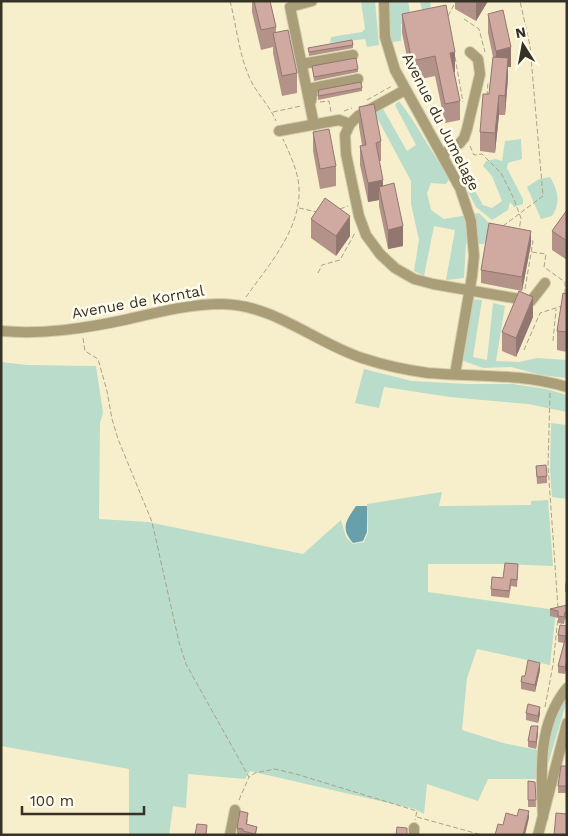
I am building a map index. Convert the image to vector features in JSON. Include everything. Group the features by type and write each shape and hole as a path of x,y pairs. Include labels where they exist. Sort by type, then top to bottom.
{"street":[{"path":"312,1 290,4 302,64 313,104"},
{"name":"Avenue du Jumelage","path":"384,1 385,37 390,56 402,85 460,188 471,222 474,256 455,374"},
{"path":"442,155 451,150 464,138 480,74 478,59 470,52"},
{"path":"302,64 354,54"},
{"path":"314,125 313,88 358,79"},
{"path":"402,85 358,116 350,124 345,135 345,145 359,216 366,234 380,254 395,268 414,279 469,291 532,301 545,283"},
{"path":"279,131 314,125 333,118 350,124"},
{"name":"Avenue de Korntal","path":"1,331 44,332 81,328 206,304 240,306 280,318 361,358 403,369 455,374 518,376 567,387"},
{"path":"543,816 544,738 549,717 567,688"},
{"path":"538,835 567,723"},
{"path":"230,835 235,810"}],"path":[{"path":"230,1 243,63 252,84 272,112 294,165 299,192 295,220 285,240 240,306"},
{"path":"447,17 456,1"},
{"path":"500,229 543,196 530,46 520,1"},
{"path":"464,19 479,29 485,53"},
{"path":"455,55 464,108 471,112"},
{"path":"487,96 488,79"},
{"path":"361,103 402,85"},
{"path":"272,112 329,101 333,118 354,107"},
{"path":"471,141 470,146 474,155 482,154 501,173 520,214 519,232"},
{"path":"338,210 350,206"},
{"path":"298,208 322,213"},
{"path":"318,273 322,265 340,260 356,231"},
{"path":"524,296 533,241 526,240"},
{"path":"553,341 556,308"},
{"path":"81,328 85,351 98,358 118,439 152,522 178,642 186,664 249,777"},
{"path":"551,382 548,406 550,425 548,466 558,608"},
{"path":"549,717 545,712 544,705 554,666 558,617"},
{"path":"235,810 249,777 255,773 275,769 417,811 414,831"},
{"path":"416,816 482,835"}],"green space":[{"path":"361,1 375,1 379,45 367,47 365,39 330,43 331,37 362,32 365,29"},
{"path":"388,1 408,1 411,17 422,11 420,1 430,1 432,18 401,24 401,41 391,42"},
{"path":"399,101 450,178 446,184 431,183 427,193 431,210 444,219 479,213 490,224 490,233 484,244 466,244 464,278 446,280 455,230 434,226 424,276 414,271 419,240 411,204 411,181 374,112 382,107 407,151 416,145 395,105"},
{"path":"521,139 522,159 508,163 507,168 523,199 523,204 514,207 510,202 508,210 492,220 476,207 463,182 468,179 483,205 492,208 502,201 492,176 483,166 486,161 495,159 502,161 505,141"},
{"path":"550,177 557,192 557,206 552,216 541,219 527,187 539,179"},
{"path":"471,299 482,300 473,357 487,360 493,303 505,306 496,361 519,362 537,358 567,360 567,378 541,375 511,367 483,368 461,360"},
{"path":"1,362 27,365 96,366 103,413 100,423 99,519 148,522 303,554 341,520 346,537 353,544 364,542 368,532 367,504 442,492 439,506 531,505 531,501 548,500 553,566 428,564 428,592 556,610 550,665 477,649 467,678 462,730 503,743 538,750 537,779 488,779 478,801 427,784 424,814 415,809 250,771 245,779 188,774 186,808 173,806 169,835 129,835 129,769 1,746"},
{"path":"364,369 412,381 513,384 546,389 567,395 567,412 528,404 450,397 384,387 379,408 355,403"},
{"path":"551,423 567,425 567,499 552,497 550,471"},
{"path":"567,692 567,700 546,771 548,730"}],"water":[{"path":"356,506 367,506 367,532 363,541 353,543 347,533 346,524"}],"building":[{"path":"254,1 270,1 276,27 261,30"},
{"path":"446,5 455,52 450,53 460,101 445,104 435,56 412,61 402,14"},
{"path":"503,10 511,47 496,51 488,14"},
{"path":"288,30 297,73 282,76 273,33"},
{"path":"352,40 353,45 309,52 308,48"},
{"path":"493,57 508,58 505,96 499,95 495,133 480,132 483,94 489,94"},
{"path":"356,58 358,69 314,77 312,66"},
{"path":"361,82 362,88 318,96 319,90"},
{"path":"374,104 381,141 376,143 383,180 368,183 360,146 366,145 359,107"},
{"path":"329,129 336,166 320,169 313,132"},
{"path":"394,183 403,226 388,230 379,187"},
{"path":"325,198 350,216 336,236 311,219"},
{"path":"567,210 567,241 552,231"},
{"path":"489,223 531,231 522,277 481,270"},
{"path":"519,291 533,297 516,338 502,332"},
{"path":"563,293 567,294 567,332 557,331"},
{"path":"546,465 547,476 537,477 536,466"},
{"path":"505,563 518,564 517,580 511,579 509,591 491,589 492,577 503,578"},
{"path":"567,605 567,612 565,612 564,617 558,616 558,611 550,609"},
{"path":"560,625 567,626 567,659 565,667 558,666 566,636 558,635"},
{"path":"528,660 540,663 535,685 521,682 522,676 525,676"},
{"path":"528,704 540,707 538,716 526,713"},
{"path":"531,726 538,726 536,742 528,741"},
{"path":"561,766 567,766 567,786 558,786"},
{"path":"528,781 535,782 536,800 528,800"},
{"path":"519,809 529,811 523,835 495,835 498,824 503,825 506,813 517,816"},
{"path":"240,811 248,813 246,824 257,827 255,834 237,828"},
{"path":"556,813 567,814 567,835 554,835"},
{"path":"197,824 207,825 206,835 195,835"},
{"path":"397,827 407,828 407,835 396,835"}]}
